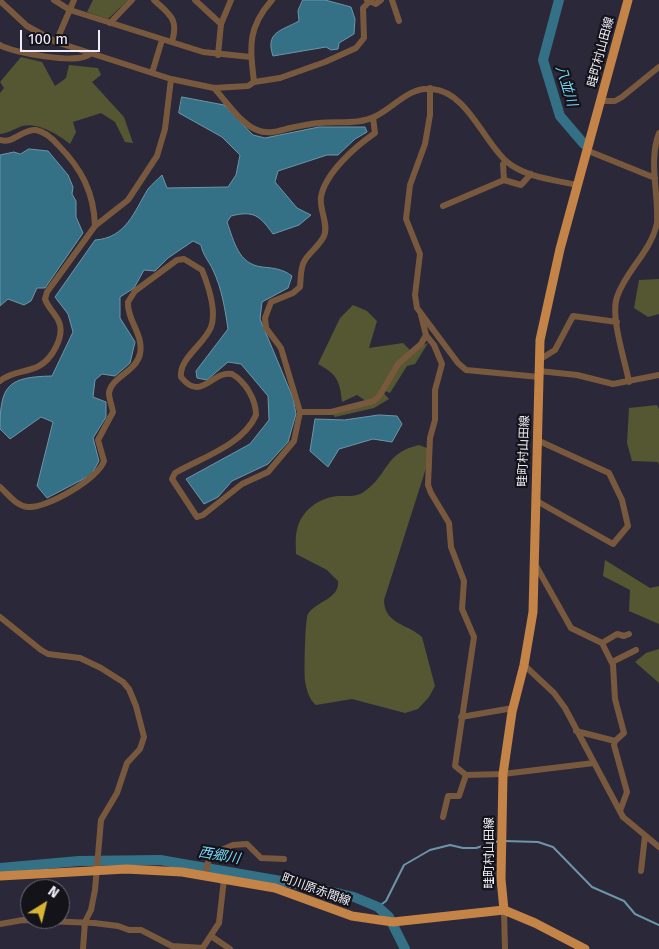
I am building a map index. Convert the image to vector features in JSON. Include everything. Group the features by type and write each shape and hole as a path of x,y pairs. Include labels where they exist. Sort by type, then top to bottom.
{"main road":[{"name":"畦町村山田線","path":"504,910 501,879 503,774 513,708 524,665 533,612 540,340 549,290 628,0"},
{"name":"町川原赤間線","path":"0,876 97,867 156,870 281,889 352,916 383,922 402,922 504,910 535,923 585,949"}],"street":[{"path":"54,0 70,10 162,40 218,55 251,57"},
{"path":"56,42 74,0"},
{"path":"110,23 132,0"},
{"path":"154,0 175,22 176,30 172,42"},
{"path":"194,0 220,24"},
{"path":"218,55 220,24 231,0"},
{"path":"254,82 251,36 254,25 272,0"},
{"path":"0,1 27,26 56,42 171,79 214,88 248,86 254,82 289,74 325,62 356,48 364,38 363,8 368,1 376,4 381,0"},
{"path":"392,0 398,21"},
{"path":"152,73 162,40"},
{"path":"0,45 53,57 76,59 86,58 90,54"},
{"path":"600,101 615,101 622,97 659,67"},
{"path":"0,381 17,371 41,365 55,348 61,332 45,299 47,292 96,226 128,200 157,156 165,129 171,79"},
{"path":"214,88 245,123 255,130 266,134 320,123 372,118 413,92 430,88 447,92 457,100 506,160 531,174 577,185"},
{"path":"430,88 430,115 425,144 410,185 406,219 420,254 415,301 421,314 426,335 434,345 442,364 435,390 435,420 430,438 428,485 449,523 451,548 464,581 462,609 474,637 455,766 466,775 503,774 594,763"},
{"path":"0,487 21,506 38,506 97,474 103,466 104,454 98,440 113,412 109,393 111,387 132,369 140,354 140,339 130,317 128,302 135,291 178,260 191,261 202,270 213,318 206,336 181,369 181,377 188,384 200,387 206,386 218,375 232,374 244,383 256,408 256,416 248,429 228,444 175,473 172,479 197,517 203,516 242,484 268,472 294,441 300,412 281,348 266,328 267,308 271,302 293,293 300,287 304,262 324,236 326,229 321,197 330,177 344,160 358,144 375,133 372,118"},
{"path":"0,140 10,140 24,132 34,130 43,133 54,141 81,171 87,184 96,226"},
{"path":"629,382 615,309 617,296 646,252 657,222 654,157 659,133"},
{"path":"586,150 655,178"},
{"path":"504,180 503,164 506,160"},
{"path":"443,206 504,180 521,185 531,174"},
{"path":"421,314 458,363 466,370 577,375 613,384 659,376"},
{"path":"539,360 554,350 573,316 617,322"},
{"path":"300,412 328,412 374,401 380,395 398,364 420,344 426,335"},
{"path":"535,500 612,544 628,526 622,500 609,473 537,440"},
{"path":"535,564 571,628 602,643 612,662 616,674 616,699 624,733 615,741"},
{"path":"0,617 48,654 80,658 112,674 129,689 136,706 144,737 143,743 127,763 117,793 101,820 97,867 91,910 85,922 83,949"},
{"path":"602,643 617,634 624,636 629,634"},
{"path":"612,662 636,650"},
{"path":"524,665 554,693 628,822 659,847"},
{"path":"461,717 513,708"},
{"path":"576,731 615,741"},
{"path":"615,741 616,753 627,792 620,811"},
{"path":"443,817 448,796 459,796 466,775"},
{"path":"641,871 645,836"},
{"path":"205,876 210,854 240,843 247,844 261,858 284,859"},
{"path":"0,924 23,920 85,922 141,930 172,946 202,948 217,929 224,879"},
{"path":"504,910 505,949"},
{"path":"212,936 230,949"}],"green space":[{"path":"93,0 128,0 108,19 87,12"},
{"path":"21,57 42,62 55,86 66,78 69,65 98,68 101,75 92,82 124,117 133,143 125,142 115,122 101,113 73,122 76,132 70,144 54,133 28,125 0,134 0,93 4,88 0,82"},
{"path":"659,279 659,314 648,317 634,308 639,280"},
{"path":"353,305 367,311 377,321 369,348 403,343 410,350 428,343 415,364 407,366 390,393 380,389 389,399 374,408 335,417 331,412 366,401 357,395 342,402 339,383 329,371 318,364 340,318"},
{"path":"657,405 659,409 659,465 658,462 632,461 627,443 629,408"},
{"path":"419,445 427,448 427,465 384,600 385,608 392,619 422,637 435,686 429,697 418,709 405,713 352,699 316,705 310,697 305,680 307,618 308,614 316,606 335,592 338,587 338,581 327,570 296,554 296,536 299,523 307,511 318,502 332,497 353,496 362,493 379,478 399,453"},
{"path":"605,560 650,588 659,586 659,624 629,611 630,590 603,576"},
{"path":"659,649 659,683 635,662 646,653"}],"water":[{"path":"303,0 325,0 351,7 355,19 354,34 339,43 338,49 331,50 326,47 273,56 271,42 273,37 276,33 299,21 298,11"},
{"path":"182,97 224,105 253,135 265,138 319,127 365,127 367,132 355,139 338,155 327,155 278,171 275,182 297,208 311,215 299,225 273,234 260,219 251,214 231,216 227,222 238,250 247,261 254,265 281,270 292,276 288,288 262,302 260,319 293,398 296,414 288,442 268,464 232,481 218,497 204,504 186,479 250,444 269,420 268,396 241,364 228,362 207,380 197,378 196,371 228,329 219,284 201,245 193,241 168,258 155,271 144,270 134,288 120,297 120,318 135,342 130,363 115,376 102,374 95,380 93,397 106,402 106,417 93,438 99,461 91,475 47,498 37,486 53,422 41,417 10,439 0,429 0,414 5,393 10,386 25,379 52,376 73,332 68,314 55,297 95,240 106,238 122,229 133,215 148,189 162,175 167,188 228,187 236,175 240,155 222,137 179,113"},
{"path":"29,149 48,151 68,175 73,187 72,194 76,201 76,217 83,233 45,288 37,288 31,301 24,305 8,299 0,306 0,155 14,152 20,154"},
{"path":"379,415 397,416 402,424 392,442 373,439 339,449 328,467 310,451 315,419 344,420"}],"waterway":[{"name":"八並川","path":"559,0 543,60 560,116 584,144"},
{"path":"378,907 386,901 404,865 430,850 450,845 476,848 499,841"},
{"path":"504,841 538,842 553,847 592,887 624,901 635,914 659,925"},
{"name":"西郷川","path":"0,868 79,861 160,860 298,884 354,897 378,907 389,917 405,949"}]}
